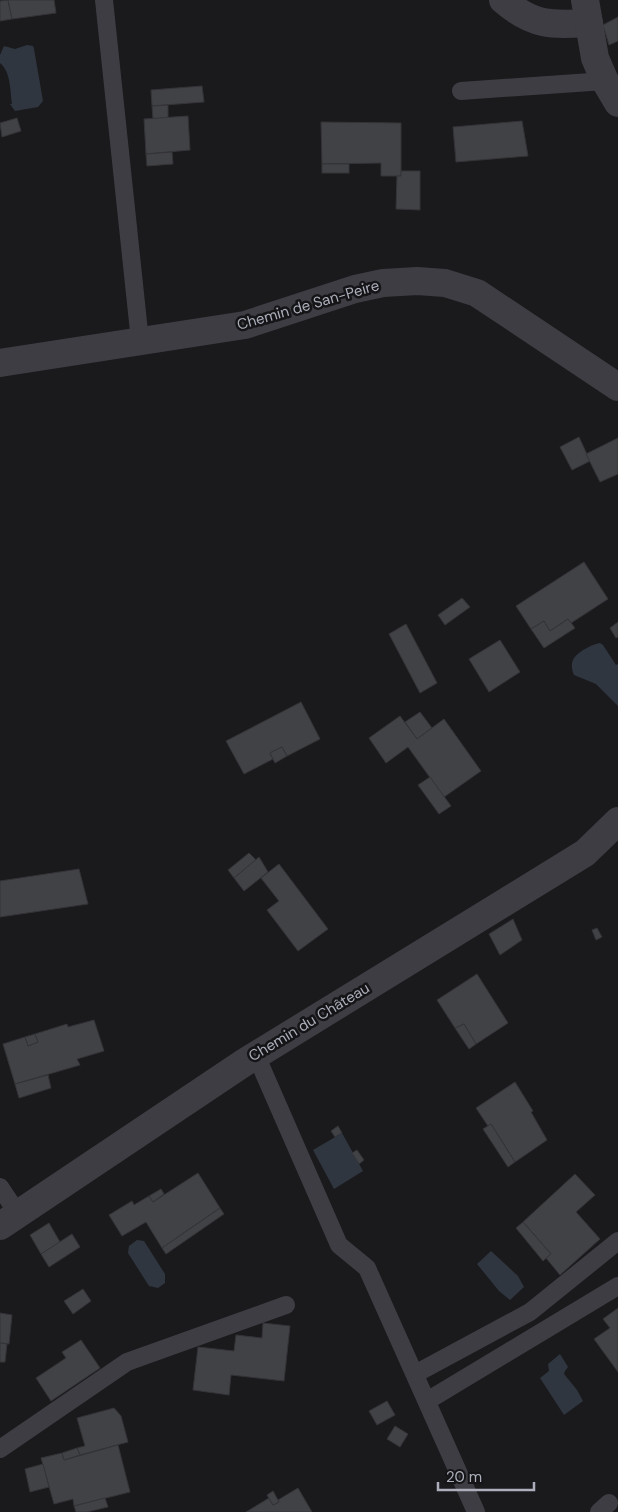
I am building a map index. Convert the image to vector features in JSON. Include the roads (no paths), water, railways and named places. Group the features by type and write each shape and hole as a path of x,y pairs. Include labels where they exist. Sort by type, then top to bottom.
{"street":[{"path":"503,0 530,19 557,24 587,11 595,58 612,92"},
{"name":"Chemin de San-Peire","path":"0,363 245,325 355,289 383,283 445,282 477,293 618,387"},
{"name":"Chemin du Château","path":"9,1220 256,1055 585,853 618,821"}],"lane":[{"path":"104,0 140,341"},
{"path":"461,91 612,92"},
{"path":"256,1055 339,1245 367,1268 476,1512"},
{"path":"0,1187 9,1220"},
{"path":"415,1374 530,1312 618,1241"},
{"path":"427,1401 618,1286"},
{"path":"0,1449 127,1362 286,1305"}]}
